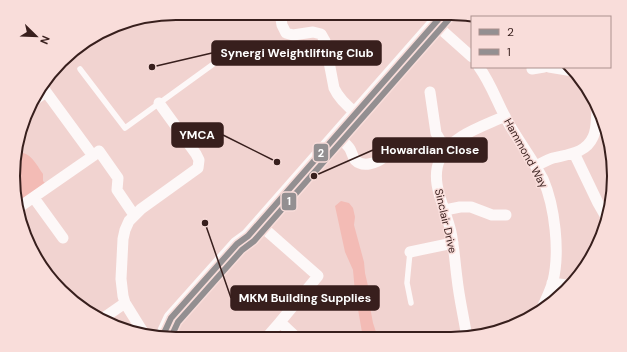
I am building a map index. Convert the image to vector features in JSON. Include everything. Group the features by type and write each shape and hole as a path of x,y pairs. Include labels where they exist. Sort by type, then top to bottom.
{"street":[{"path":"281,20 286,33 293,35 313,32 321,34 325,41 334,88 341,100 356,113"},
{"path":"163,332 170,318 237,244 248,236 259,224 439,20"},
{"path":"441,20 471,56"},
{"name":"Hammond Way","path":"480,68 490,83 505,116 536,166 546,188 552,211 556,246 555,270 545,301"},
{"path":"532,69 538,68"},
{"path":"45,91 93,156"},
{"path":"430,92 436,133 440,140 449,147"},
{"path":"140,328 125,303 123,296 121,279 124,230 129,221 140,209 198,168 199,160 159,103"},
{"name":"Sinclair Drive","path":"466,332 453,244 445,210 438,189 437,172 440,158 458,138 505,116"},
{"path":"536,166 548,160 574,153 585,148 593,138 596,119"},
{"path":"337,136 348,146 355,160 364,164 379,161 392,148"},
{"path":"23,205 99,151 118,178 117,190 134,215"},
{"path":"574,153 603,212"},
{"path":"34,198 63,238"},
{"path":"445,210 460,207 471,207 492,215 506,215"},
{"path":"259,224 318,276 271,332"},
{"path":"410,252 453,244"},
{"path":"552,283 562,284"},
{"path":"107,316 125,303"},
{"path":"280,322 291,332"}],"lane":[{"path":"80,69 125,128 234,49"},
{"path":"410,252 407,283 411,303"}],"shaded area":[{"path":"22,153 30,156 33,159 43,174 43,181 45,183 22,200 20,186"},
{"path":"341,201 349,203 353,208 355,217 354,225 364,262 371,299 370,307 376,332 362,332 353,270 345,252 335,206"}],"transit line":[{"name":"2","path":"164,332 171,318 237,244 248,236 438,20"},
{"name":"1","path":"173,332 178,322 242,250 254,241 448,20"}],"place":[{"name":"Synergi Weightlifting Club","path":"152,67"},
{"name":"YMCA","path":"277,162"},
{"name":"Howardian Close","path":"314,176"},
{"name":"MKM Building Supplies","path":"205,223"}]}
